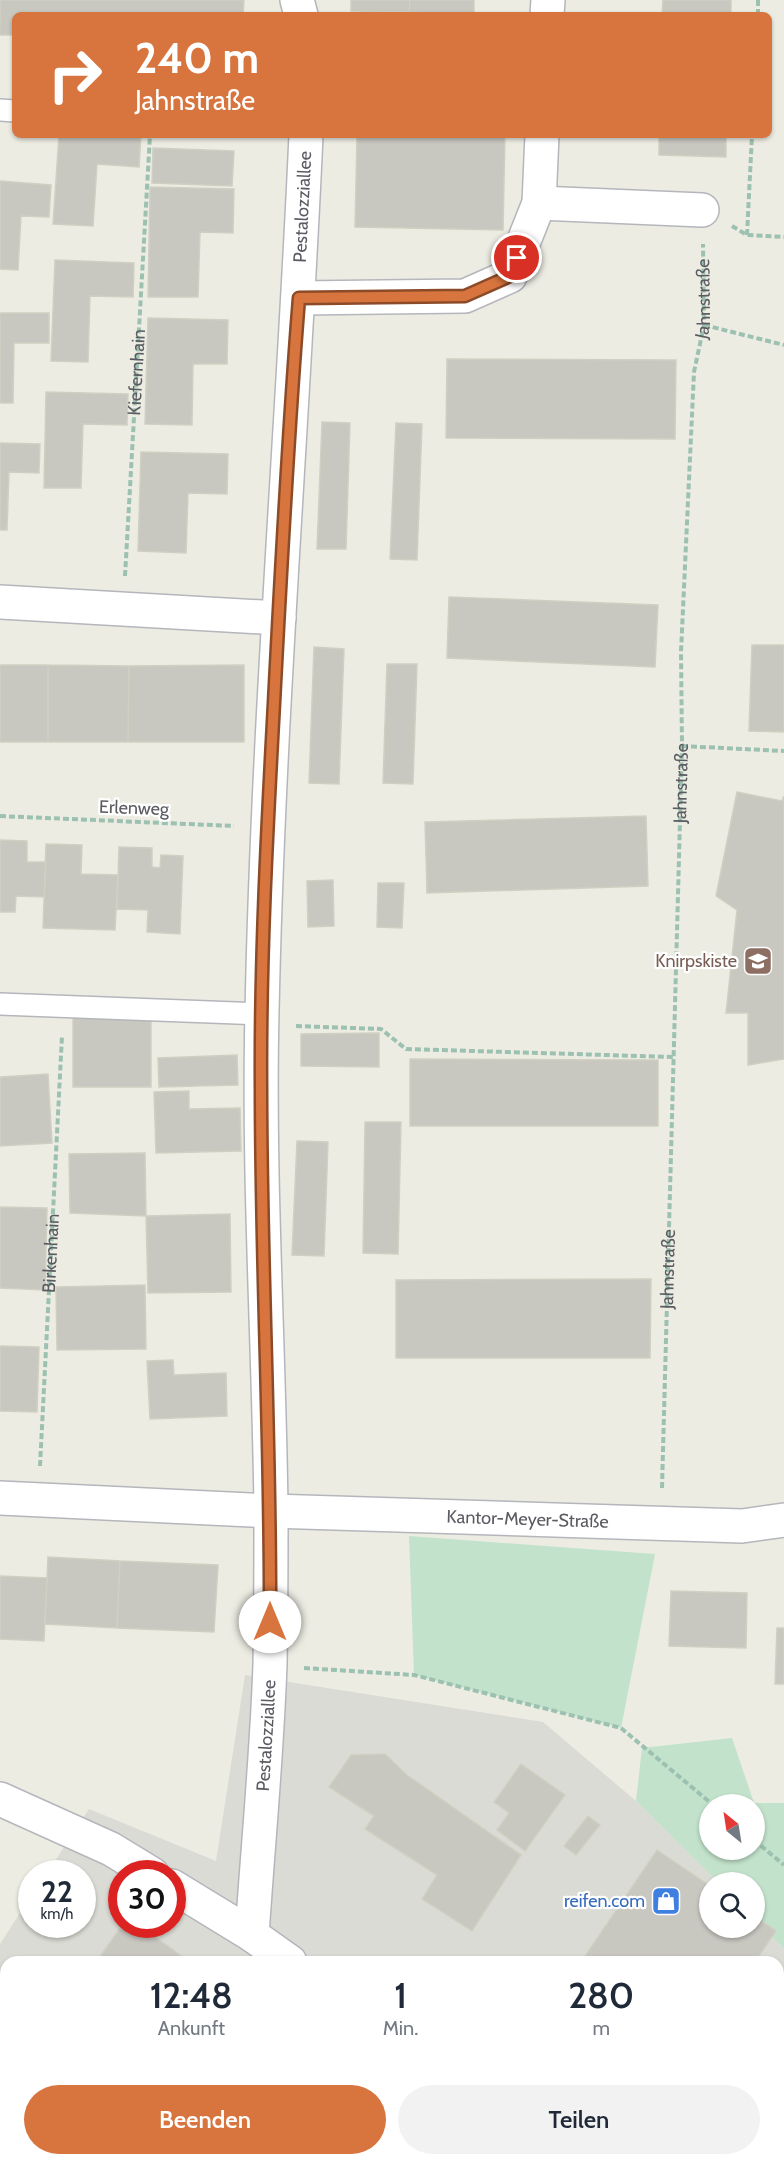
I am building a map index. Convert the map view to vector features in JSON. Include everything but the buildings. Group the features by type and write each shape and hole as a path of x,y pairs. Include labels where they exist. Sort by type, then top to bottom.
{"street":[{"name":"Pestalozziallee","path":"252,1935 270,1666 271,1510 261,1090 267,827 291,400 299,298 306,138"},
{"path":"299,298 465,296 510,276 538,203 542,138"},
{"path":"538,203 702,210"},
{"path":"0,602 279,618"},
{"path":"0,1498 271,1510"},
{"name":"Kantor-Meyer-Straße","path":"271,1510 742,1526 784,1520"},
{"path":"0,1799 111,1849 129,1860"},
{"path":"186,1895 282,1956"}],"lane":[{"path":"0,1004 262,1014"}],"path":[{"name":"Kiefernhain","path":"124,609 150,138"},
{"path":"747,235 752,138"},
{"path":"702,210 747,235 784,237"},
{"name":"Jahnstraße","path":"661,1522 682,746 681,651 694,372 704,325 702,210"},
{"path":"704,325 784,345"},
{"path":"682,746 784,751"},
{"name":"Erlenweg","path":"0,816 267,827"},
{"name":"Birkenhain","path":"38,1500 63,1005"},
{"path":"262,1014 287,1026 381,1029 406,1049 674,1057"},
{"path":"270,1666 414,1675 621,1728 700,1794"},
{"path":"765,1849 784,1865"}],"shaded area":[{"path":"245,1675 543,1722 636,1801 708,1872 699,1872 699,1938 765,1938 765,1930 784,1949 784,1956 0,1956 0,1944 18,1916 18,1938 96,1938 96,1860 56,1860 89,1809 216,1861"}],"green space":[{"path":"409,1536 655,1554 621,1728 414,1675"},
{"path":"732,1738 751,1794 699,1794 699,1860 765,1860 765,1803 784,1803 784,1949 765,1930 765,1872 708,1872 636,1801 642,1748"}],"place":[{"name":"Knirpskiste","path":"758,961"},
{"name":"reifen.com","path":"666,1901"}],"route":[{"path":"270,1622 271,1510 261,1090 262,1014 268,804 299,298 465,296 510,276 517,258"}]}
